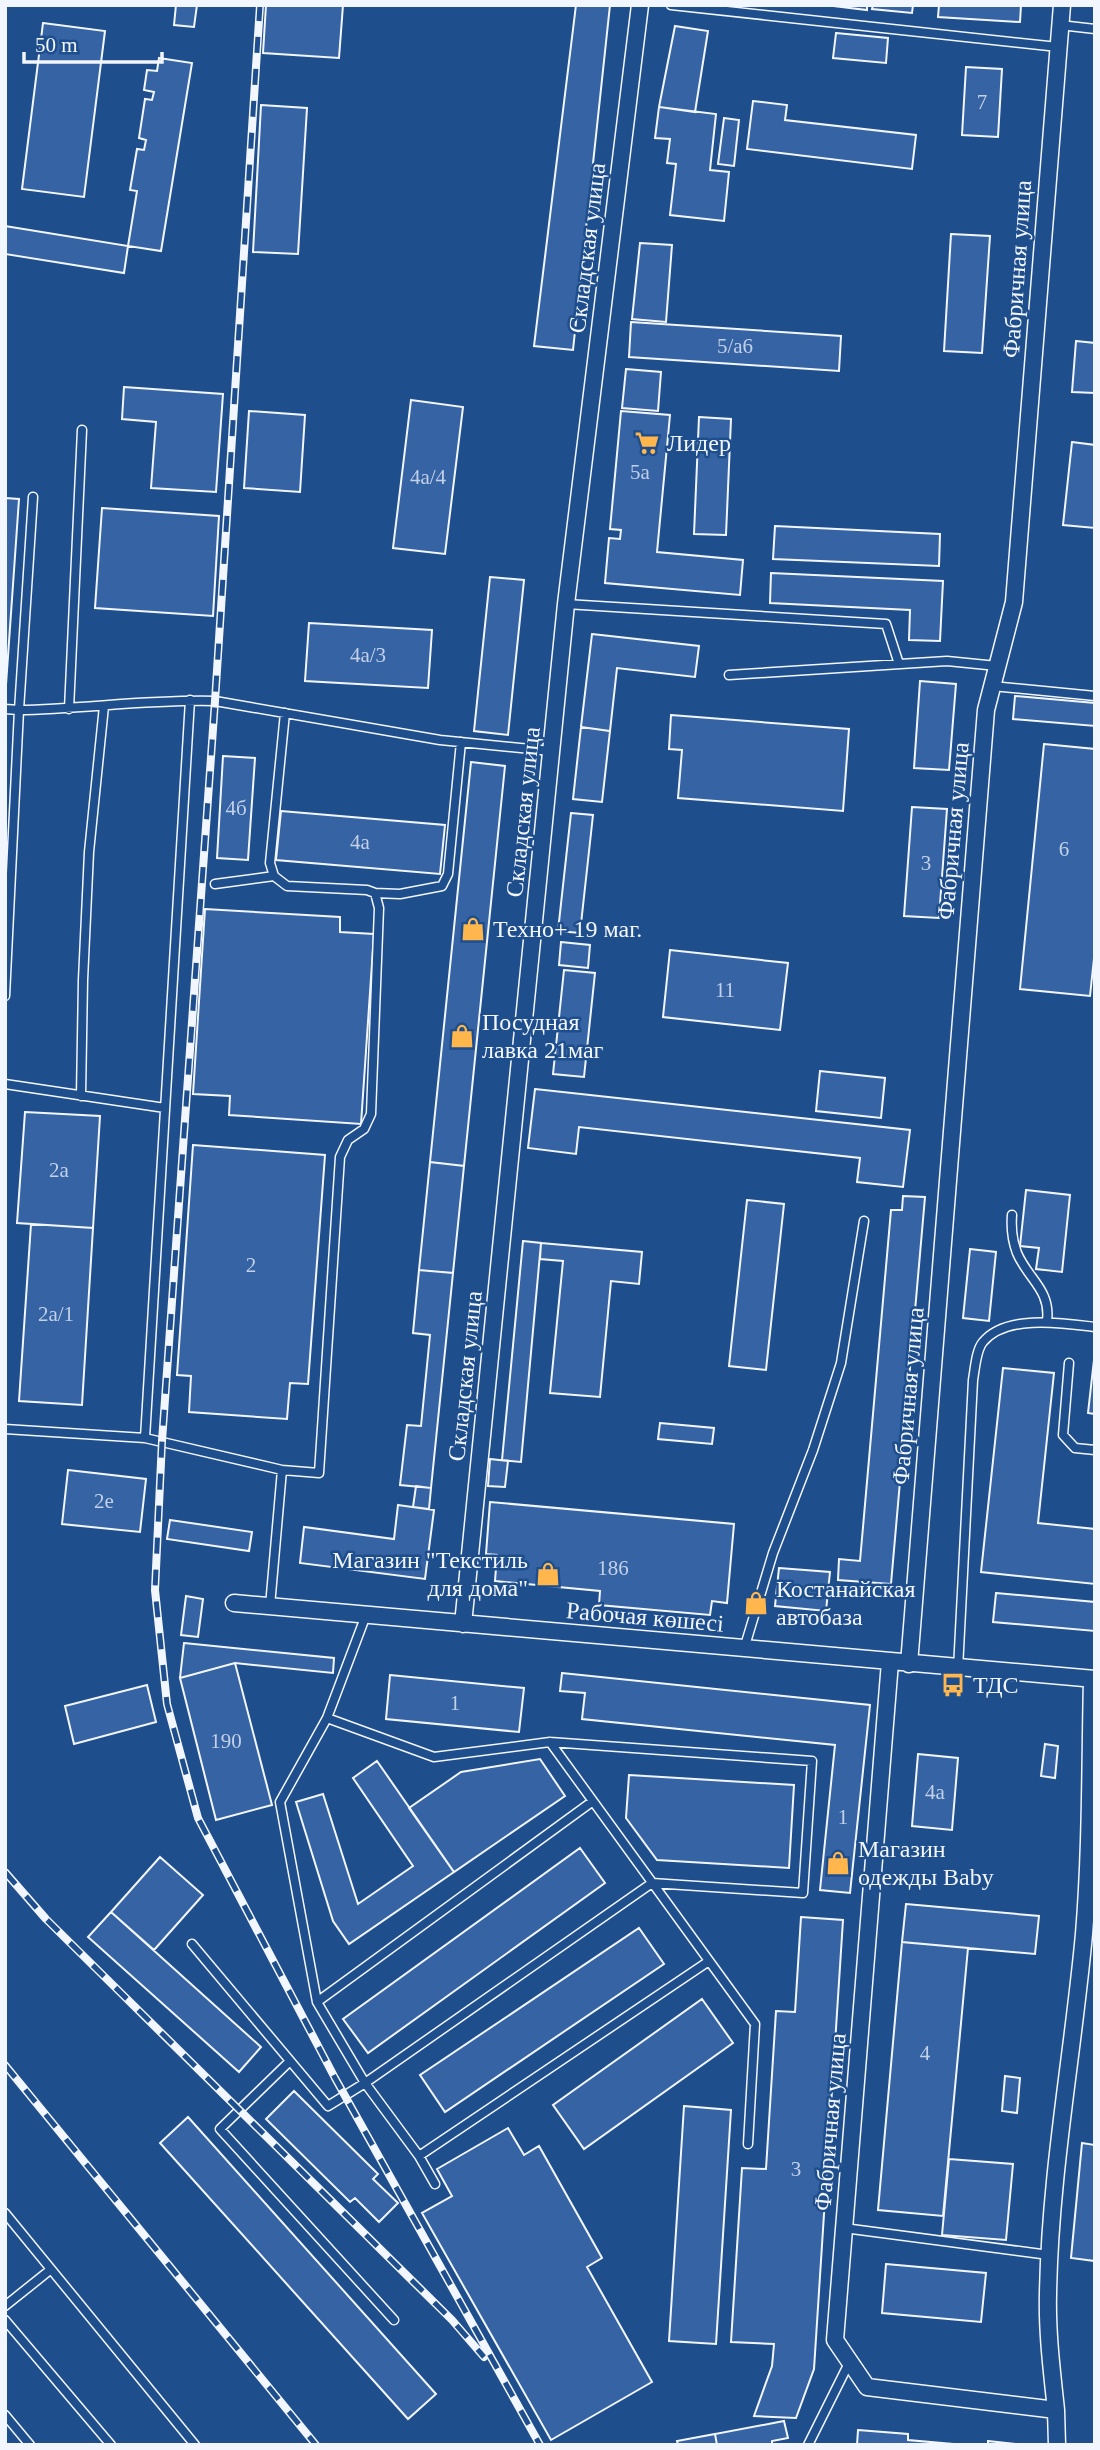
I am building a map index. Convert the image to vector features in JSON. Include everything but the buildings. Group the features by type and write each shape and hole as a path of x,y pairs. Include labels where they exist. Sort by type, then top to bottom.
{"street":[{"name":"Складская улица","path":"463,1624 566,604 640,5"},
{"name":"Фабричная улица","path":"909,1664 986,710 1014,602 1062,5"},
{"name":"Рабочая көшесі","path":"234,1603 1093,1679"},
{"name":"Фабричная улица","path":"890,1662 835,2340 867,2387 1056,2410"},
{"path":"1057,2445 1049,2336 1049,2255 1063,2104 1086,1910 1093,1679"}],"lane":[{"path":"671,5 1058,47"},
{"path":"1060,25 1095,29"},
{"path":"69,709 82,430"},
{"path":"5,996 33,497"},
{"path":"566,604 886,624 899,664"},
{"path":"729,675 947,662 997,666"},
{"path":"992,686 1095,696"},
{"path":"5,709 69,709 190,700 215,701 461,742 552,751"},
{"path":"145,1438 190,700"},
{"path":"80,1096 89,852 104,706"},
{"path":"285,713 270,863 274,876 287,886 400,894 442,886 448,874 461,742"},
{"path":"215,884 274,876"},
{"path":"5,1429 145,1438 282,1470 319,1473 340,1157 348,1140 365,1129 371,1114 379,908 375,893"},
{"path":"5,1084 165,1108"},
{"path":"1012,1215 1011,1231 1018,1254 1047,1301 1047,1321"},
{"path":"744,1649 773,1553 813,1450 841,1363 864,1222"},
{"path":"958,1669 973,1380 980,1344 997,1329 1047,1321 1095,1326"},
{"path":"1069,1363 1063,1435 1076,1448 1095,1450"},
{"path":"270,1606 282,1470"},
{"path":"366,1615 327,1718 280,1802 317,2002 365,2084 419,2156 435,2184"},
{"path":"192,1944 328,2106 365,2084 652,1883 803,1893 812,1760 550,1742 434,1757 327,1718"},
{"path":"550,1742 755,2024 748,2144"},
{"path":"317,2002 593,1801"},
{"path":"419,2156 709,1961"},
{"path":"290,2061 220,2129 394,2320"},
{"path":"5,2213 195,2445"},
{"path":"844,2228 1049,2255"},
{"path":"5,2306 50,2270"},
{"path":"5,2320 111,2445"},
{"path":"808,2445 850,2362"},
{"path":"5,2415 30,2445"}],"railway":[{"path":"260,5 215,701 162,1441 155,1590 167,1704 198,1818 335,2078 540,2445"},
{"path":"5,1872 46,1919 452,2320 484,2357"},
{"path":"5,2065 316,2445"}],"place":[{"name":"Лидер","path":"647,443"},
{"name":"Техно+ 19 маг.","path":"473,929"},
{"name":"Посудная лавка 21маг","path":"462,1036"},
{"name":"Магазин \"Текстиль для дома\"","path":"548,1574"},
{"name":"Костанайская автобаза","path":"756,1603"},
{"name":"ТДС","path":"953,1685"},
{"name":"Магазин одежды Baby","path":"838,1863"}]}
